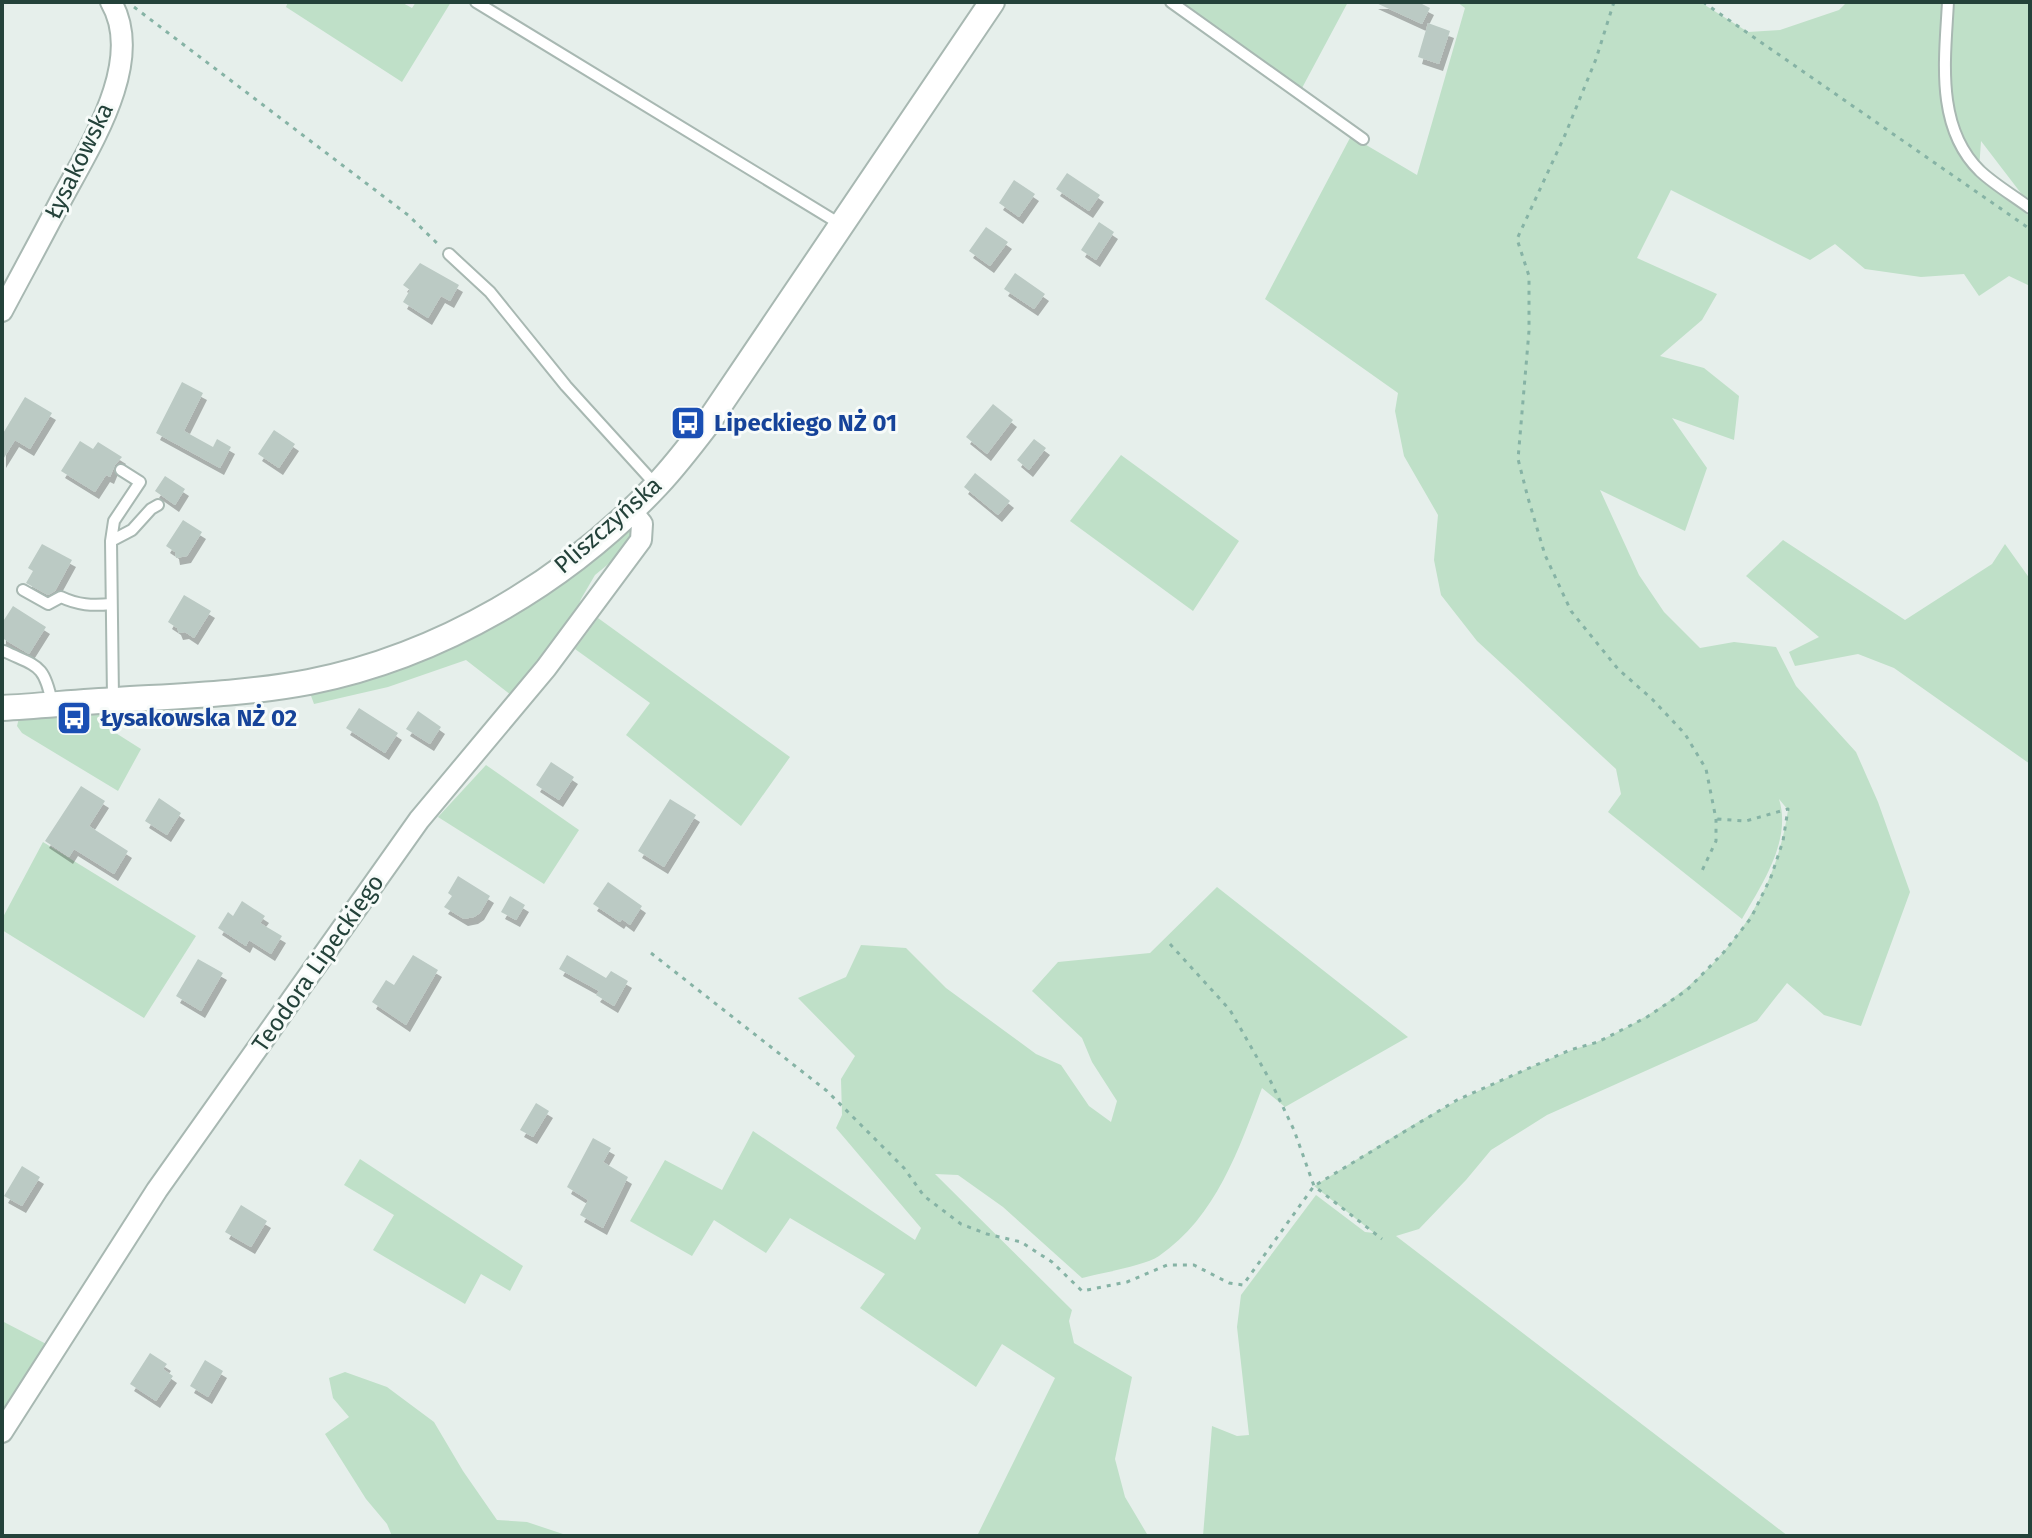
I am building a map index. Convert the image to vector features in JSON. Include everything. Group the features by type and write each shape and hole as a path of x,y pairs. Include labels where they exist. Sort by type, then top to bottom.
{"street":[{"name":"Łysakowska","path":"2,311 103,122 116,85 122,49 118,14 111,2"},
{"name":"Pliszczyńska","path":"2,708 196,696 293,685 338,675 394,657 457,630 533,589 631,510 657,485 707,424 992,2"},
{"name":"Teodora Lipeckiego","path":"2,1432 157,1190 419,820 546,668 641,540 642,524 631,510"}],"lane":[{"path":"476,2 841,224"},
{"path":"1171,2 1363,139"},
{"path":"1948,2 1945,72 1951,122 1979,171 2030,208"},
{"path":"449,254 490,292 566,386 657,485"},
{"path":"113,700 111,541 114,521 140,482 121,470"},
{"path":"111,541 132,530 158,505"},
{"path":"23,590 48,604 61,597 75,604 111,604"},
{"path":"4,651 32,663 47,678 52,705"}],"path":[{"path":"128,2 408,215 449,254"},
{"path":"1614,2 1570,122 1517,239 1529,276 1529,331 1518,459 1545,555 1571,611 1618,669 1685,734 1706,769 1716,819 1716,841 1700,875"},
{"path":"1703,2 2030,229"},
{"path":"651,953 827,1091 904,1168 924,1196 961,1224 1021,1242 1052,1262 1082,1291 1127,1282 1167,1265 1194,1265 1229,1283 1243,1285 1314,1186 1457,1100 1570,1050 1598,1042 1647,1017 1687,990 1724,952 1751,918 1779,853 1788,809 1746,821 1716,819"},
{"path":"1170,944 1230,1010 1294,1130 1314,1186 1382,1239"}],"green space":[{"path":"288,2 401,2 412,8 416,2 451,2 402,82 286,7"},
{"path":"1171,2 1348,2 1302,88"},
{"path":"1457,2 1700,2 1748,32 1780,30 1839,10 1847,2 1948,2 1948,72 1954,2 2030,2 2030,205 1981,141 1979,170 2030,217 2030,286 2009,276 1979,296 1964,274 1921,277 1865,269 1835,244 1810,260 1671,190 1637,258 1717,294 1702,320 1660,356 1704,368 1739,396 1734,440 1672,418 1707,468 1685,531 1600,490 1639,575 1664,612 1700,648 1734,642 1776,647 1796,686 1856,752 1878,802 1910,892 1861,1026 1824,1015 1787,983 1757,1021 1547,1115 1491,1150 1419,1229 1396,1236 1788,1536 1203,1536 1212,1426 1237,1436 1249,1435 1237,1327 1241,1295 1316,1195 1365,1232 1374,1233 1314,1186 1443,1108 1540,1063 1597,1042 1670,1001 1726,949 1748,919 1766,886 1779,850 1788,810 1779,799 1782,830 1778,846 1766,876 1742,919 1608,812 1621,794 1616,769 1477,641 1441,595 1434,560 1438,515 1404,456 1395,411 1398,393 1265,299 1351,136 1417,175 1465,8"},
{"path":"1121,455 1239,541 1193,611 1070,521"},
{"path":"630,526 633,533 628,548 595,575 571,624 516,699 466,660 388,687 314,704 310,693 369,676"},
{"path":"1783,540 1905,620 1992,564 2005,544 2030,579 2030,764 1894,668 1858,654 1795,666 1789,652 1819,637 1746,576"},
{"path":"598,618 790,757 741,826 626,735 650,703 575,649"},
{"path":"141,708 147,716 111,730 141,749 118,791 22,733 17,726 19,718"},
{"path":"486,765 579,830 544,884 438,817"},
{"path":"43,842 196,936 144,1018 2,930 2,919"},
{"path":"1217,887 1408,1037 1285,1107 1262,1088 1234,1158 1211,1202 1179,1240 1152,1260 1133,1266 1082,1278 1003,1207 958,1175 935,1174 1072,1310 1069,1321 1074,1343 1132,1377 1115,1459 1125,1497 1147,1534 1153,1536 977,1536 1055,1378 1002,1344 976,1387 860,1308 885,1274 790,1218 766,1253 714,1220 692,1256 630,1221 665,1160 722,1190 753,1131 915,1240 921,1228 836,1128 842,1115 841,1079 855,1056 798,998 846,977 861,945 906,948 946,988 1036,1054 1061,1065 1089,1106 1111,1122 1117,1101 1092,1062 1082,1038 1032,991 1058,962 1150,953"},
{"path":"360,1159 523,1266 510,1291 481,1274 465,1304 373,1250 394,1215 344,1185"},
{"path":"2,1321 52,1347 2,1415"},
{"path":"345,1372 387,1387 434,1422 497,1520 527,1522 569,1536 392,1536 387,1524 366,1499 325,1434 349,1417 333,1398 329,1378"}],"building":[{"path":"1374,2 1418,2 1430,8 1422,24"},
{"path":"1428,23 1450,31 1439,64 1418,57"},
{"path":"1067,173 1100,195 1089,211 1056,189"},
{"path":"1014,180 1035,194 1019,217 999,203"},
{"path":"1099,222 1114,232 1096,260 1081,250"},
{"path":"986,227 1008,242 990,266 969,251"},
{"path":"420,263 459,285 450,301 441,296 428,318 403,302 410,290 403,285"},
{"path":"1015,273 1045,294 1034,309 1004,289"},
{"path":"182,382 203,393 184,431 213,447 217,439 231,447 220,468 156,433"},
{"path":"25,397 52,413 30,449 15,440 2,461 2,435"},
{"path":"993,404 1013,420 987,454 966,437"},
{"path":"274,430 295,444 279,468 258,454"},
{"path":"1034,439 1046,448 1029,470 1017,460"},
{"path":"80,441 93,449 98,442 122,457 110,477 106,475 95,492 61,471"},
{"path":"975,473 1010,501 998,515 964,487"},
{"path":"165,476 185,489 175,505 155,491"},
{"path":"183,520 202,532 187,556 176,558 175,552 166,546"},
{"path":"42,544 72,560 55,591 48,595 26,583 33,571 28,568"},
{"path":"184,595 211,611 194,638 185,632 179,633 168,622"},
{"path":"13,606 46,627 29,654 2,638 2,623"},
{"path":"359,708 398,733 385,753 346,728"},
{"path":"418,711 441,727 430,744 406,729"},
{"path":"551,762 574,777 559,800 536,785"},
{"path":"81,786 105,801 89,826 128,851 114,874 74,849 69,857 45,841"},
{"path":"159,798 181,813 167,835 145,821"},
{"path":"670,799 696,815 664,867 638,851"},
{"path":"458,876 490,896 474,917 464,919 444,907 452,896 448,893"},
{"path":"608,882 642,906 630,925 593,904"},
{"path":"510,896 525,905 516,920 501,912"},
{"path":"242,901 265,916 260,923 282,936 271,954 249,940 246,946 218,928 228,912 233,916"},
{"path":"413,955 438,970 406,1025 372,1002 386,980 394,985"},
{"path":"567,955 606,978 611,971 628,981 614,1006 596,995 599,991 559,969"},
{"path":"198,959 223,973 201,1011 176,996"},
{"path":"536,1103 549,1111 533,1137 520,1130"},
{"path":"593,1138 611,1148 603,1162 628,1177 603,1228 580,1215 588,1200 567,1187"},
{"path":"22,1166 40,1177 22,1206 4,1196"},
{"path":"241,1205 267,1221 251,1247 225,1232"},
{"path":"150,1353 167,1364 163,1369 173,1376 156,1401 130,1384"},
{"path":"205,1360 223,1371 208,1397 190,1386"}],"place":[{"name":"Lipeckiego NŻ 01","path":"688,423"},
{"name":"Łysakowska NŻ 02","path":"74,718"}]}
